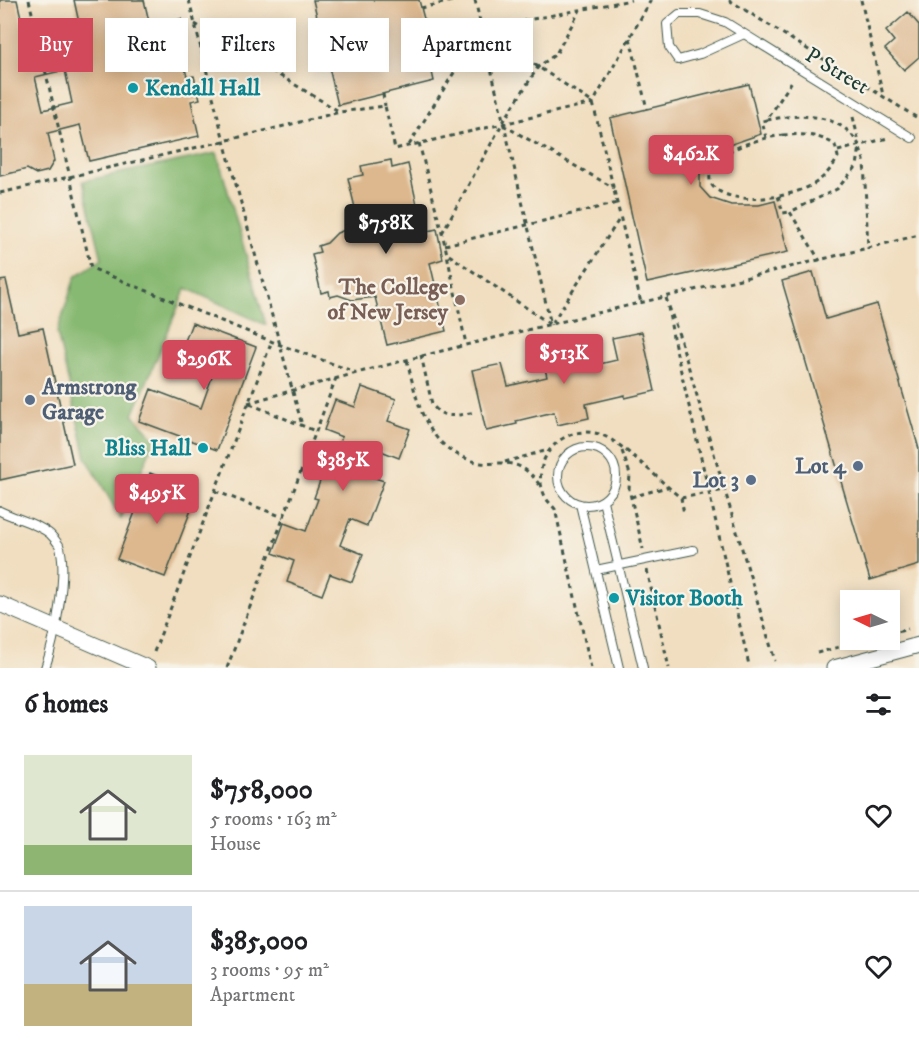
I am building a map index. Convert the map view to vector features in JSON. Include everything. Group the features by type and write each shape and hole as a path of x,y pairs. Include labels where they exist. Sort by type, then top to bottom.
{"street":[{"path":"0,604 148,668"},
{"path":"834,668 919,645"}],"lane":[{"name":"P Street","path":"744,34 700,54 678,60 669,47 667,24 679,14 700,14 725,22 912,138"},
{"path":"588,447 605,453 615,468 616,477 615,486 603,501 588,505 579,504 571,501 560,486 559,467 570,452 588,447"},
{"path":"603,501 643,668"},
{"path":"579,504 620,668"},
{"path":"0,511 43,529 59,544 62,577 56,628 45,668"},
{"path":"596,570 693,550"}],"path":[{"path":"29,0 91,268 279,344 356,372"},
{"path":"189,0 224,141 302,425"},
{"path":"422,8 456,0"},
{"path":"475,0 479,18"},
{"path":"533,19 631,0"},
{"path":"383,94 395,149 593,103 651,0"},
{"path":"729,0 918,118"},
{"path":"861,0 883,95"},
{"path":"442,233 502,124 538,67 556,54 580,10"},
{"path":"195,24 340,112"},
{"path":"630,38 647,109"},
{"path":"533,64 593,103 641,303"},
{"path":"409,145 454,72"},
{"path":"491,72 551,325"},
{"path":"767,120 792,81"},
{"path":"849,99 864,160 868,249"},
{"path":"0,193 340,112 385,106"},
{"path":"766,138 762,121 791,115 823,117 848,131 860,146 856,166 837,189 790,212 783,213 778,196"},
{"path":"502,124 614,188"},
{"path":"783,135 813,135 830,141 838,151 835,163 821,179 802,190 778,196 759,198 733,196 716,189 711,185 709,178 715,162 723,156 766,138 783,135"},
{"path":"838,151 888,138"},
{"path":"419,143 445,245 466,344"},
{"path":"445,245 617,203"},
{"path":"790,212 820,261"},
{"path":"551,325 621,217"},
{"path":"248,403 466,344 820,261 919,235"},
{"path":"447,254 551,325"},
{"path":"666,298 775,662"},
{"path":"666,298 749,665"},
{"path":"154,652 272,341"},
{"path":"421,356 435,410 447,416 475,412"},
{"path":"407,359 421,413 435,437 462,456 481,463 520,465 530,472 542,489"},
{"path":"227,668 336,378"},
{"path":"248,403 315,431"},
{"path":"500,463 548,450"},
{"path":"631,497 667,487"},
{"path":"684,514 681,498 724,490"},
{"path":"215,491 283,518"},
{"path":"900,631 908,629"},
{"path":"817,653 840,647"}],"green space":[{"path":"217,153 266,325 186,288 133,415 155,439 121,519 86,457 57,333 75,277 102,259 83,181"}],"building":[{"name":"Kendall Hall","path":"0,0 17,0 21,18 18,18 18,72 56,72 35,77 43,110 72,103 65,72 93,72 93,18 78,18 74,0 144,0 148,18 105,18 105,72 186,72 187,77 194,76 200,99 191,101 199,136 89,161 80,125 48,133 54,161 48,171 36,174 27,169 0,176"},
{"path":"313,0 419,0 424,18 401,18 401,72 432,72 434,81 338,105 330,72 389,72 389,18 317,18"},
{"path":"908,12 919,25 919,57 904,70 885,49 894,41 886,31"},
{"path":"749,84 761,134 732,144 706,160 700,171 700,187 710,198 731,205 759,205 775,201 788,252 647,283 610,118"},
{"path":"391,160 392,168 408,164 423,232 437,229 443,259 430,263 446,331 387,345 375,297 352,300 338,295 330,297 329,291 321,293 312,254 320,252 318,246 327,243 337,233 359,225 348,178 363,175 361,166"},
{"path":"813,272 826,319 877,304 919,449 919,565 870,580 782,281"},
{"name":"Armstrong Garage","path":"6,280 18,333 43,328 73,464 0,480 0,281"},
{"path":"192,323 256,347 217,450 139,421 151,389 201,408 216,366 194,358 198,346 185,341"},
{"path":"642,332 655,391 586,404 589,418 557,425 554,412 486,431 472,370 502,364 508,386 547,377 541,351 572,344 578,369 617,360 612,338"},
{"path":"362,387 396,399 388,421 410,429 399,458 376,449 366,475 384,481 367,526 350,519 340,545 363,554 352,582 330,574 322,595 287,582 294,561 273,553 284,523 306,531 318,499 314,498 325,467 330,469 342,437 324,430 335,400 355,407"},
{"path":"150,473 198,492 165,577 117,559"}],"place":[{"name":"Kendall Hall","path":"133,88"},
{"name":"The College of New Jersey","path":"460,300"},
{"name":"Armstrong Garage","path":"30,400"},
{"name":"Bliss Hall","path":"203,448"},
{"name":"Lot 4","path":"858,466"},
{"name":"Lot 3","path":"751,480"},
{"name":"Visitor Booth","path":"614,598"}]}
